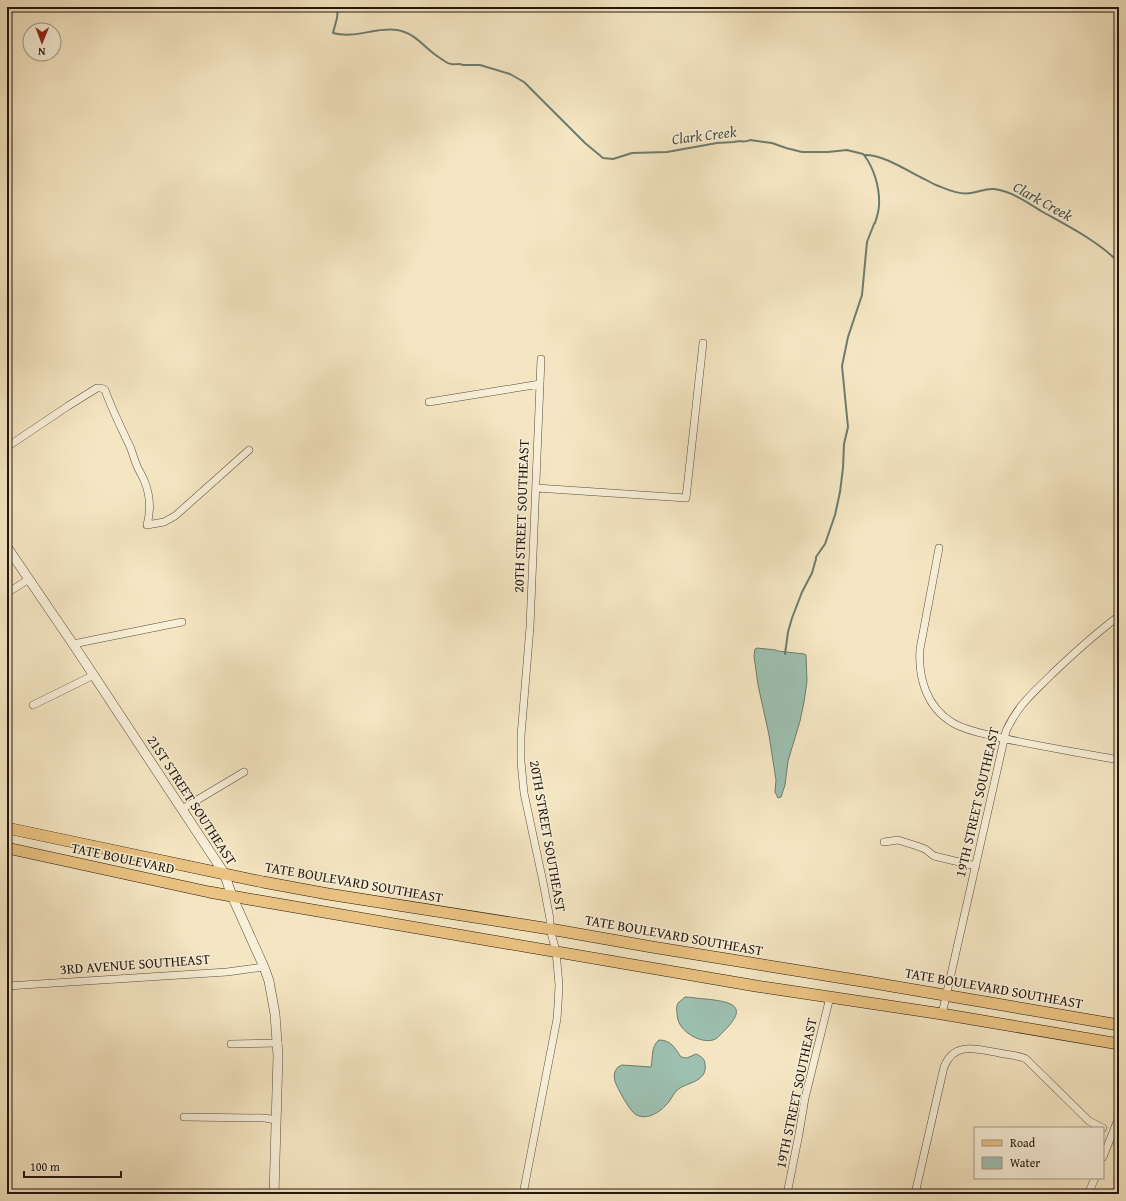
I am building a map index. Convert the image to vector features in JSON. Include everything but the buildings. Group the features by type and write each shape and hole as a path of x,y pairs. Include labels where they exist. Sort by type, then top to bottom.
{"main road":[{"name":"TATE BOULEVARD","path":"7,828 224,873"},
{"name":"TATE BOULEVARD","path":"7,848 232,896"},
{"name":"TATE BOULEVARD SOUTHEAST","path":"224,873 328,894 550,929 652,948 946,995 1119,1025"},
{"path":"232,896 741,983 942,1014 1119,1044"}],"street":[{"path":"536,488 686,498 704,343"},
{"name":"20TH STREET SOUTHEAST","path":"523,1194 557,1019 559,990 556,951 550,929 550,919 543,882 524,793 521,762 521,736 530,627 541,359"},
{"path":"429,402 540,384"},
{"path":"7,447 97,388 105,390 137,467 145,481 150,507 147,525 164,522 175,516 249,450"},
{"name":"21ST STREET SOUTHEAST","path":"7,547 94,675 224,873 232,896 264,967 272,997 278,1043 274,1194"},
{"path":"939,548 920,649 920,668 924,687 937,709 944,717 953,723 974,731 1119,760"},
{"path":"7,592 29,579"},
{"name":"19TH STREET SOUTHEAST","path":"942,1014 976,866 1003,738 1011,719 1027,698 1100,630 1119,616"},
{"path":"73,644 182,622"},
{"path":"33,704 94,675"},
{"path":"182,809 244,772"},
{"path":"884,842 898,840 924,849 934,856 976,866"},
{"name":"3RD AVENUE SOUTHEAST","path":"7,986 227,972 264,967"},
{"name":"19TH STREET SOUTHEAST","path":"787,1194 805,1098 830,997"},
{"path":"231,1044 278,1043"},
{"path":"915,1194 944,1067 950,1056 960,1050 972,1048 1018,1056 1026,1059 1089,1121 1101,1127"},
{"path":"184,1117 265,1118 276,1120"},
{"path":"1104,1155 1119,1118"},
{"path":"1104,1128 1114,1131"},
{"path":"1088,1194 1095,1179"}],"water":[{"path":"757,648 806,655 807,681 804,702 788,761 785,785 781,797 778,798 775,792 776,780 769,735 758,685 754,656 755,649"},
{"path":"685,997 716,1000 731,1004 735,1007 735,1017 718,1037 709,1041 695,1038 684,1029 678,1019 677,1005"},
{"path":"659,1040 670,1043 681,1057 687,1058 696,1054 700,1056 704,1061 705,1070 700,1079 676,1091 662,1109 652,1115 643,1117 635,1114 629,1107 618,1089 614,1076 618,1067 622,1065 651,1067 653,1049 656,1042"}],"waterway":[{"name":"Clark Creek","path":"338,7 333,33 349,35 381,30 397,30 410,34 448,63 480,65 510,74 524,82 585,143 603,158 613,159 632,153 667,152 717,143 750,140 772,143 802,152 847,150 886,160 934,184 953,191 966,193 994,189 1013,194 1093,241 1119,263"},
{"path":"785,654 788,632 792,618 802,592 812,573 816,557 825,544 835,515 840,492 844,444 848,427 842,366 848,337 862,295 867,242 875,223 879,207 876,178 868,160 864,155"}]}
